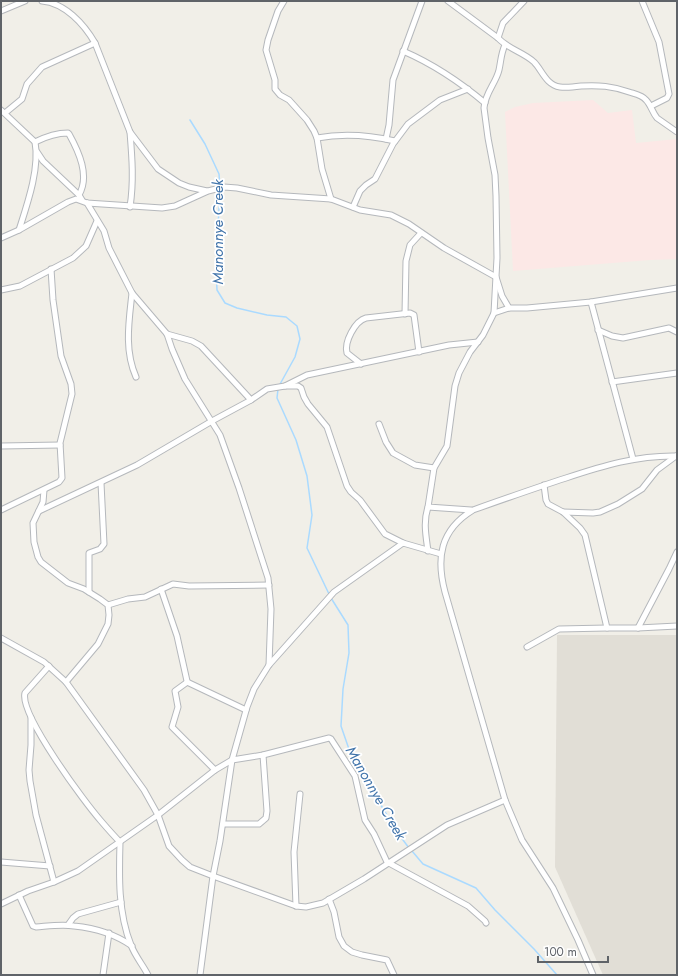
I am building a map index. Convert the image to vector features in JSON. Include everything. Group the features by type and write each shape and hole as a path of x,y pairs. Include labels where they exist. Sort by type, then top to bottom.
{"street":[{"path":"1,11 25,1"},
{"path":"42,1 56,4 69,12 88,31 95,43 130,132 158,169 179,183 208,191"},
{"path":"284,1 278,11 266,50 275,80 275,88 280,95 289,100 307,120 314,131 317,138 322,169 331,199"},
{"path":"386,139 394,80 403,51 422,1"},
{"path":"448,1 498,38 505,45 514,48 533,62 547,80 559,87 600,85 615,87 642,96 651,106 654,115 677,132"},
{"path":"498,38 503,23 524,1"},
{"path":"642,1 659,42 669,94 667,98 651,106"},
{"path":"19,230 26,209 37,162 37,152 35,142 3,111 22,99 27,84 42,67 95,43"},
{"path":"428,551 425,527 434,468 447,446 459,373 494,313 496,277 496,196 493,160 485,116 485,103 499,71 502,52 505,45"},
{"path":"403,51 452,78 485,103"},
{"path":"353,207 360,191 375,179 395,141 408,124 440,100 468,89"},
{"path":"130,132 133,165 133,191 130,207"},
{"path":"35,142 46,137 64,133 69,134 80,156 83,170 83,200"},
{"path":"317,138 343,135 395,141"},
{"path":"37,152 43,161 83,200 97,220 104,231 109,248 132,292 167,334 185,379 220,435 262,558 269,585 271,609 269,665"},
{"path":"1,238 19,230 76,199 130,207 162,208 175,206 208,191 224,187 271,195 331,199 360,210 391,215 409,224 444,248 496,277 502,296 509,308"},
{"path":"1,290 20,286 72,258 86,246 97,220"},
{"path":"405,314 406,261 410,245 421,233"},
{"path":"1,510 44,490 59,482 62,478 60,445 72,394 71,384 61,356 51,269"},
{"path":"494,313 509,308 527,308 591,302 677,288"},
{"path":"132,292 128,340 130,358 136,377"},
{"path":"591,302 633,459"},
{"path":"361,364 346,353 346,343 361,320 366,318 412,313 414,315 419,352"},
{"path":"598,330 617,338 667,328 677,332"},
{"path":"167,334 192,341 201,346 251,400"},
{"path":"284,386 307,375 449,345 478,342"},
{"path":"612,382 677,373"},
{"path":"39,511 101,483 153,456 251,400 267,389 284,386 298,386 302,390 304,398 308,404 327,427 347,486 360,500 385,534 403,543 441,554"},
{"path":"379,424 386,442 393,453 414,465 434,468"},
{"path":"1,446 60,445"},
{"path":"593,975 553,888 522,840 505,800 445,592 440,570 441,554 450,531 460,519 473,510 544,485 633,459 654,456 677,456"},
{"path":"563,512 600,512 618,504 642,489 657,470 677,456"},
{"path":"89,592 89,553 100,549 104,544 101,483"},
{"path":"544,485 548,504 563,512 580,528 585,536 606,628"},
{"path":"44,490 43,502 34,520 33,527 34,542 38,557 41,562 68,583 89,592 100,599 108,606 110,615 104,634 86,659 66,682"},
{"path":"428,507 473,510"},
{"path":"200,975 213,876 223,824 232,760 246,710 254,689 269,665 334,592 403,543"},
{"path":"638,628 670,569 677,552"},
{"path":"108,606 128,599 145,597 173,584 189,586 269,585"},
{"path":"161,589 176,636 187,682"},
{"path":"527,647 559,628 638,628 677,626"},
{"path":"1,638 49,666 66,682 144,790 158,815 166,839 174,852 190,867 296,906 306,907 316,905 329,899 447,825 505,800"},
{"path":"49,666 24,695 31,717 51,752 85,800 120,842 121,902 126,926 132,946 148,975"},
{"path":"187,682 246,710"},
{"path":"187,682 175,691 178,707 172,727 215,770"},
{"path":"31,717 32,736 29,775 36,815 54,882"},
{"path":"1,904 78,871 158,815 215,770 232,760 263,755 326,738 331,739 355,776 365,820 374,834 387,862 468,906 486,923"},
{"path":"223,824 259,824 266,818 263,755"},
{"path":"296,906 294,852 300,794"},
{"path":"1,862 50,866"},
{"path":"19,895 33,926 68,925 109,933 118,936 132,946"},
{"path":"329,899 334,912 339,937 344,946 357,954 387,960 394,975"},
{"path":"68,925 78,914 121,902"},
{"path":"103,975 109,933"}],"shaded area":[{"path":"593,100 608,113 632,110 636,143 677,139 677,259 513,271 505,112 515,107 533,103"},
{"path":"557,635 677,635 677,975 603,975 555,867"}],"waterway":[{"name":"Manonnye Creek","path":"190,120 205,144 219,174 220,188 216,268 217,290 225,303 237,308 267,315 286,317 297,326 300,339 295,357 279,386"},
{"name":"Manonnye Creek","path":"278,389 277,398 296,440 307,476 312,515 307,548 329,594"},
{"name":"Manonnye Creek","path":"331,598 348,625 349,653 343,689 341,726 351,755 397,832 409,848"},
{"name":"Manonnye Creek","path":"412,851 423,864 476,888 557,975"}]}
